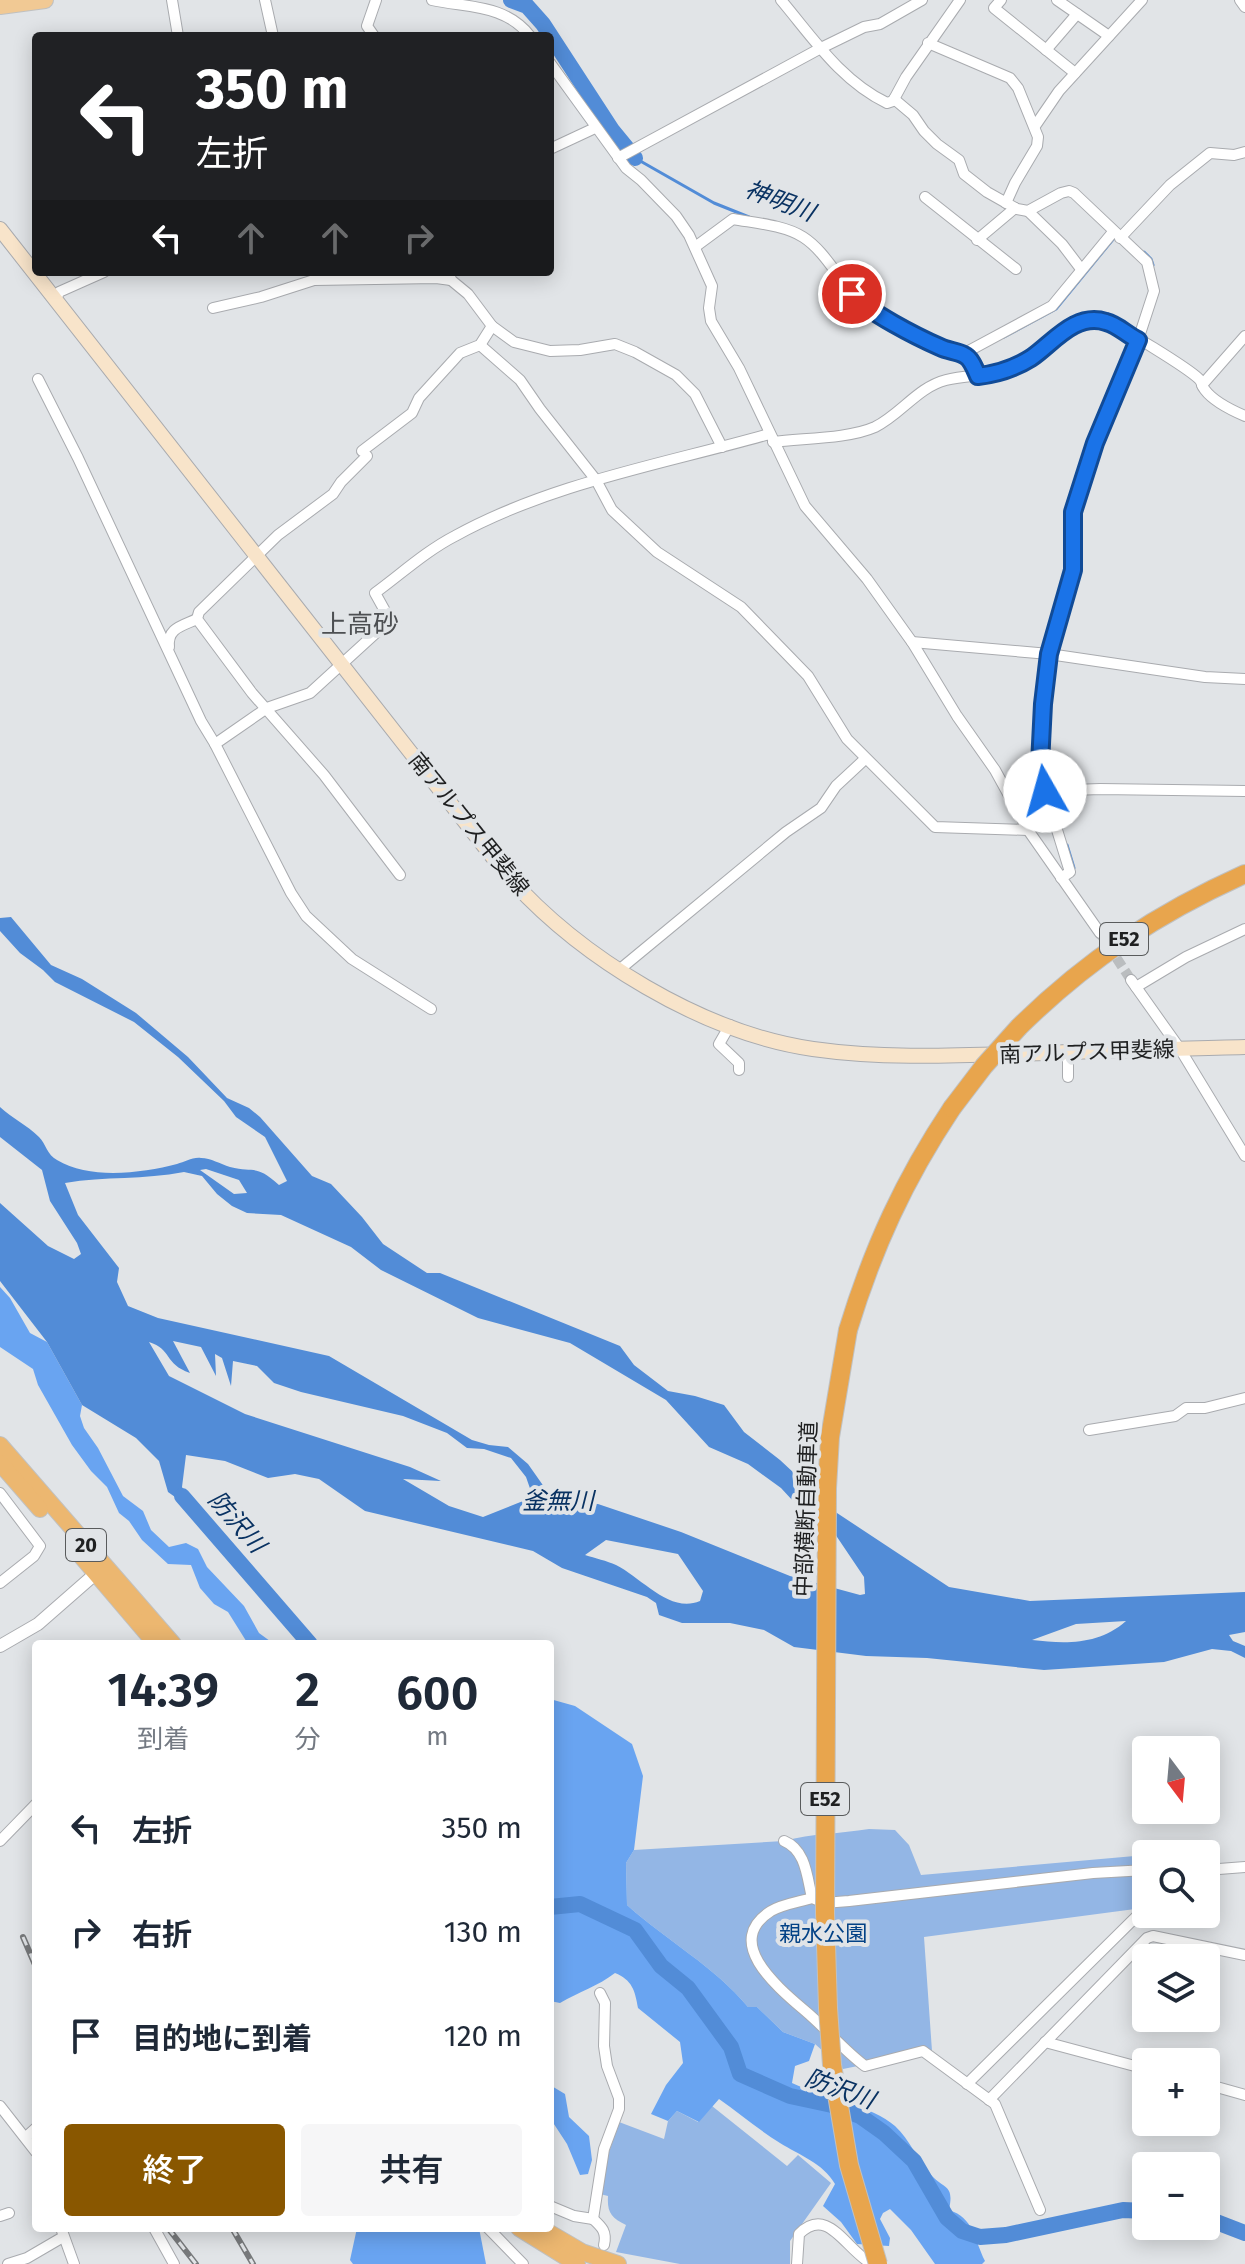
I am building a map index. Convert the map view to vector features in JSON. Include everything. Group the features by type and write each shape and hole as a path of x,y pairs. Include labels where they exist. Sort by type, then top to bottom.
{"highway":[{"name":"中部横断自動車道","path":"875,2264 840,2117 832,2065 826,1962 827,1488 830,1437 848,1330 887,1220 925,1149 952,1108 1019,1027 1085,967 1135,931 1245,874"},
{"name":"20","path":"0,1445 153,1640"},
{"name":"20","path":"0,1463 169,1640"},
{"path":"525,2232 577,2264"},
{"path":"548,2232 582,2252 618,2264"}],"main road":[{"path":"0,6 45,0"},
{"name":"南アルプス甲斐線","path":"0,229 32,270"},
{"name":"南アルプス甲斐線","path":"37,276 520,890 564,930 655,994 730,1025 777,1040 811,1048 881,1056 1245,1047"}],"street":[{"path":"172,0 177,32"},
{"path":"265,0 272,32"},
{"path":"371,32 367,26 376,0"},
{"path":"432,0 489,8 520,24 527,32"},
{"path":"781,0 853,81 871,96 887,103 894,99 928,43 960,0"},
{"path":"618,158 821,48 864,27 880,24 922,0"},
{"path":"1001,0 994,8 1075,73"},
{"path":"1057,0 1109,36"},
{"path":"1035,126 1059,91 1142,0"},
{"path":"1240,0 1245,7"},
{"path":"1046,50 1077,14"},
{"path":"928,43 1010,78 1018,88 1035,126 1037,146 1015,183 1011,206 977,240"},
{"path":"554,69 618,158 676,216 695,247 712,286 711,321 739,368 805,506 867,579 912,642 957,716 995,770 1028,830 1100,933"},
{"path":"894,99 913,115 937,144 959,160 964,174 1011,206 1028,211 1062,244 1081,269"},
{"path":"554,147 595,128"},
{"path":"963,354 1052,306 1081,269 1170,185 1210,153 1234,155 1245,152"},
{"path":"1028,211 1069,191 1074,193 1147,262 1154,291 1138,340 1095,443 1073,512 1073,570 1049,654 1040,764 1045,791 1070,872 1061,878"},
{"path":"925,197 1016,269"},
{"path":"695,247 733,219 794,232 812,244 858,300 924,339 963,354 978,376"},
{"path":"56,300 59,292 95,276"},
{"path":"213,308 314,280 450,276 492,326 514,342 550,351 615,344 676,375 695,394 722,447"},
{"path":"215,744 267,708 310,693 390,620 375,593 452,538 492,517 596,480 722,447 877,426 932,386 944,380 999,373 1031,357 1070,326 1082,322 1105,321 1138,340 1199,379 1205,390 1225,407 1245,416"},
{"path":"182,681 183,677 168,646 168,636 172,631 197,619 199,612 256,555 333,494 365,454 412,413 419,398 460,353 480,345 492,326"},
{"path":"1202,385 1245,336"},
{"path":"480,345 520,380 596,480 612,510 657,552 741,607 808,676 847,739 935,827 1028,830"},
{"path":"38,379 201,721 306,916 352,959 431,1009"},
{"path":"197,619 252,693 324,775 400,875"},
{"path":"912,642 1049,654 1205,677 1245,679"},
{"path":"619,970 786,832 821,808 836,786 865,759"},
{"path":"1045,791 1245,791"},
{"path":"1245,929 1134,983 1180,1049 1245,1156"},
{"path":"730,1025 719,1044 739,1063 739,1070"},
{"path":"1068,1052 1068,1077"},
{"path":"1089,1430 1175,1416 1186,1408 1205,1408 1245,1398"},
{"path":"0,1493 40,1546 34,1556 0,1583"},
{"path":"0,1646 38,1624 100,1569"},
{"path":"0,1841 32,1808"},
{"path":"784,1841 801,1853 812,1898"},
{"path":"1220,1869 1245,1867"},
{"path":"1040,2210 995,2104 923,2051 865,2066 781,1992 758,1964 752,1943 753,1932 761,1920 778,1908 812,1898 824,1903 1132,1871"},
{"path":"967,2084 1132,1921"},
{"path":"989,2100 1147,1938 1153,1936 1245,1955"},
{"path":"593,2219 604,2149 619,2109 619,2098 607,2066 605,2003 600,1993"},
{"path":"1045,2042 1132,2065"},
{"path":"1220,2088 1245,2095"},
{"path":"0,2106 32,2146"},
{"path":"26,2137 32,2132"},
{"path":"554,2208 574,2216 593,2219 603,2228 606,2237 604,2245"},
{"path":"797,2264 799,2234 808,2225 821,2224 831,2227 847,2245 875,2264"},
{"path":"8,2264 27,2258 62,2232 74,2264"},
{"path":"156,2232 174,2264"},
{"path":"492,2232 523,2264"}],"green space":[{"name":"親水公園","path":"869,1829 895,1830 909,1845 921,1875 1132,1856 1132,1909 924,1937 932,2051 843,2069 815,2044 783,2032 757,2007 748,2007 705,1966 627,1905 626,1863 634,1850 784,1841"},
{"path":"712,2106 787,2166 798,2155 831,2183 790,2241 790,2264 680,2264 616,2252 626,2225 611,2214 608,2196 600,2194 607,2158 619,2122 664,2139 668,2121 677,2111 698,2122"}],"shaded area":[{"path":"0,1287 30,1333 47,1342 82,1405 80,1416 84,1428 123,1496 143,1511 151,1530 169,1547 186,1543 198,1549 207,1567 244,1606 259,1633 269,1640 246,1640 228,1612 214,1604 200,1588 191,1565 168,1564 142,1540 129,1521 119,1513 107,1487 72,1445 38,1385 33,1369 0,1347"},
{"path":"554,1700 575,1706 632,1744 643,1776 634,1850 626,1863 627,1905 705,1966 748,2007 757,2007 783,2032 815,2044 809,2061 795,2066 792,2083 860,2107 895,2126 932,2176 950,2192 949,2210 964,2218 985,2261 982,2264 935,2264 911,2230 890,2209 880,2219 890,2238 889,2246 857,2244 841,2222 823,2206 835,2184 824,2170 772,2138 719,2099 699,2122 677,2111 668,2121 651,2114 666,2085 683,2063 680,2042 638,2008 632,1986 621,1976 615,1973 560,2003 554,2002"},
{"path":"554,2087 565,2094 569,2117 589,2136 592,2160 588,2174 580,2175 567,2144 554,2124"},
{"path":"356,2232 480,2232 486,2264 353,2264 350,2260"}],"water":[{"name":"釜無川","path":"11,917 51,965 82,979 136,1013 188,1057 227,1098 260,1117 312,1176 331,1184 383,1244 427,1273 440,1273 620,1346 634,1365 668,1391 724,1405 744,1432 780,1460 837,1513 949,1587 1030,1601 1245,1592 1245,1632 1229,1635 1233,1641 1245,1646 1245,1658 1231,1651 1212,1649 1164,1662 1044,1670 794,1647 764,1630 730,1623 682,1623 659,1615 656,1603 647,1597 562,1568 533,1551 365,1511 319,1479 295,1474 268,1478 225,1461 186,1455 182,1487 196,1512 168,1492 159,1461 136,1438 82,1405 47,1342 0,1281 0,1203 48,1246 74,1259 81,1254 50,1201 42,1170 0,1137 0,1107 39,1137 54,1158 85,1170 132,1172 201,1158 260,1172 279,1185 287,1181 265,1137 236,1117 224,1101 178,1057 134,1022 55,982 20,953 0,931 0,918","holes":["206,1169 239,1180 247,1193 234,1194 200,1170","184,1172 202,1176 232,1206 247,1213 281,1215 351,1247 381,1270 478,1318 570,1343 666,1400 709,1447 748,1464 833,1531 864,1577 865,1594 790,1576 681,1532 598,1504 569,1503 547,1491 528,1464 508,1447 472,1440 329,1356 158,1318 128,1306 117,1282 119,1268 78,1215 65,1183","173,1341 201,1347 216,1376 215,1354 222,1358 231,1386 233,1361 257,1366 274,1383 403,1416 447,1433 467,1448 484,1449 511,1458 526,1477 533,1497 483,1517 449,1506 403,1479 441,1481 410,1467 245,1414 169,1376 149,1342 190,1373","606,1540 678,1554 703,1591 700,1601 689,1604 667,1599 616,1565 585,1555","1126,1621 1093,1639 1057,1642 1032,1640 1076,1624"]}],"waterway":[{"name":"神明川","path":"511,0 527,6 548,32"},
{"name":"神明川","path":"554,41 612,130 635,158"},
{"name":"神明川","path":"635,158 714,203 749,217"},
{"name":"神明川","path":"1004,337 1056,309 1115,237"},
{"path":"1144,252 1153,265"},
{"name":"神明川","path":"841,271 862,296"},
{"name":"神明川","path":"871,303 930,337"},
{"name":"神明川","path":"945,343 964,348"},
{"path":"1067,845 1074,868"},
{"name":"防沢川","path":"182,1496 307,1640"},
{"name":"防沢川","path":"554,1907 580,1904 635,1930 661,1966 688,1988 731,2047 740,2074 790,2096 832,2105 860,2116 914,2161 947,2218 962,2231 980,2237 1006,2235 1132,2210"},
{"name":"防沢川","path":"1220,2223 1245,2233"}],"tunnel":[{"path":"1100,933 1131,980"}],"railway":[{"path":"23,1937 32,1958"},
{"path":"171,2232 196,2264"},
{"path":"234,2232 253,2264"}],"district":[{"name":"上高砂","path":"360,624"}],"route":[{"path":"852,294 865,305 924,339 963,354 978,376 999,373 1015,366 1070,326 1082,322 1105,321 1138,340 1095,443 1073,512 1071,584 1052,640 1043,704 1040,764 1045,791"}]}
